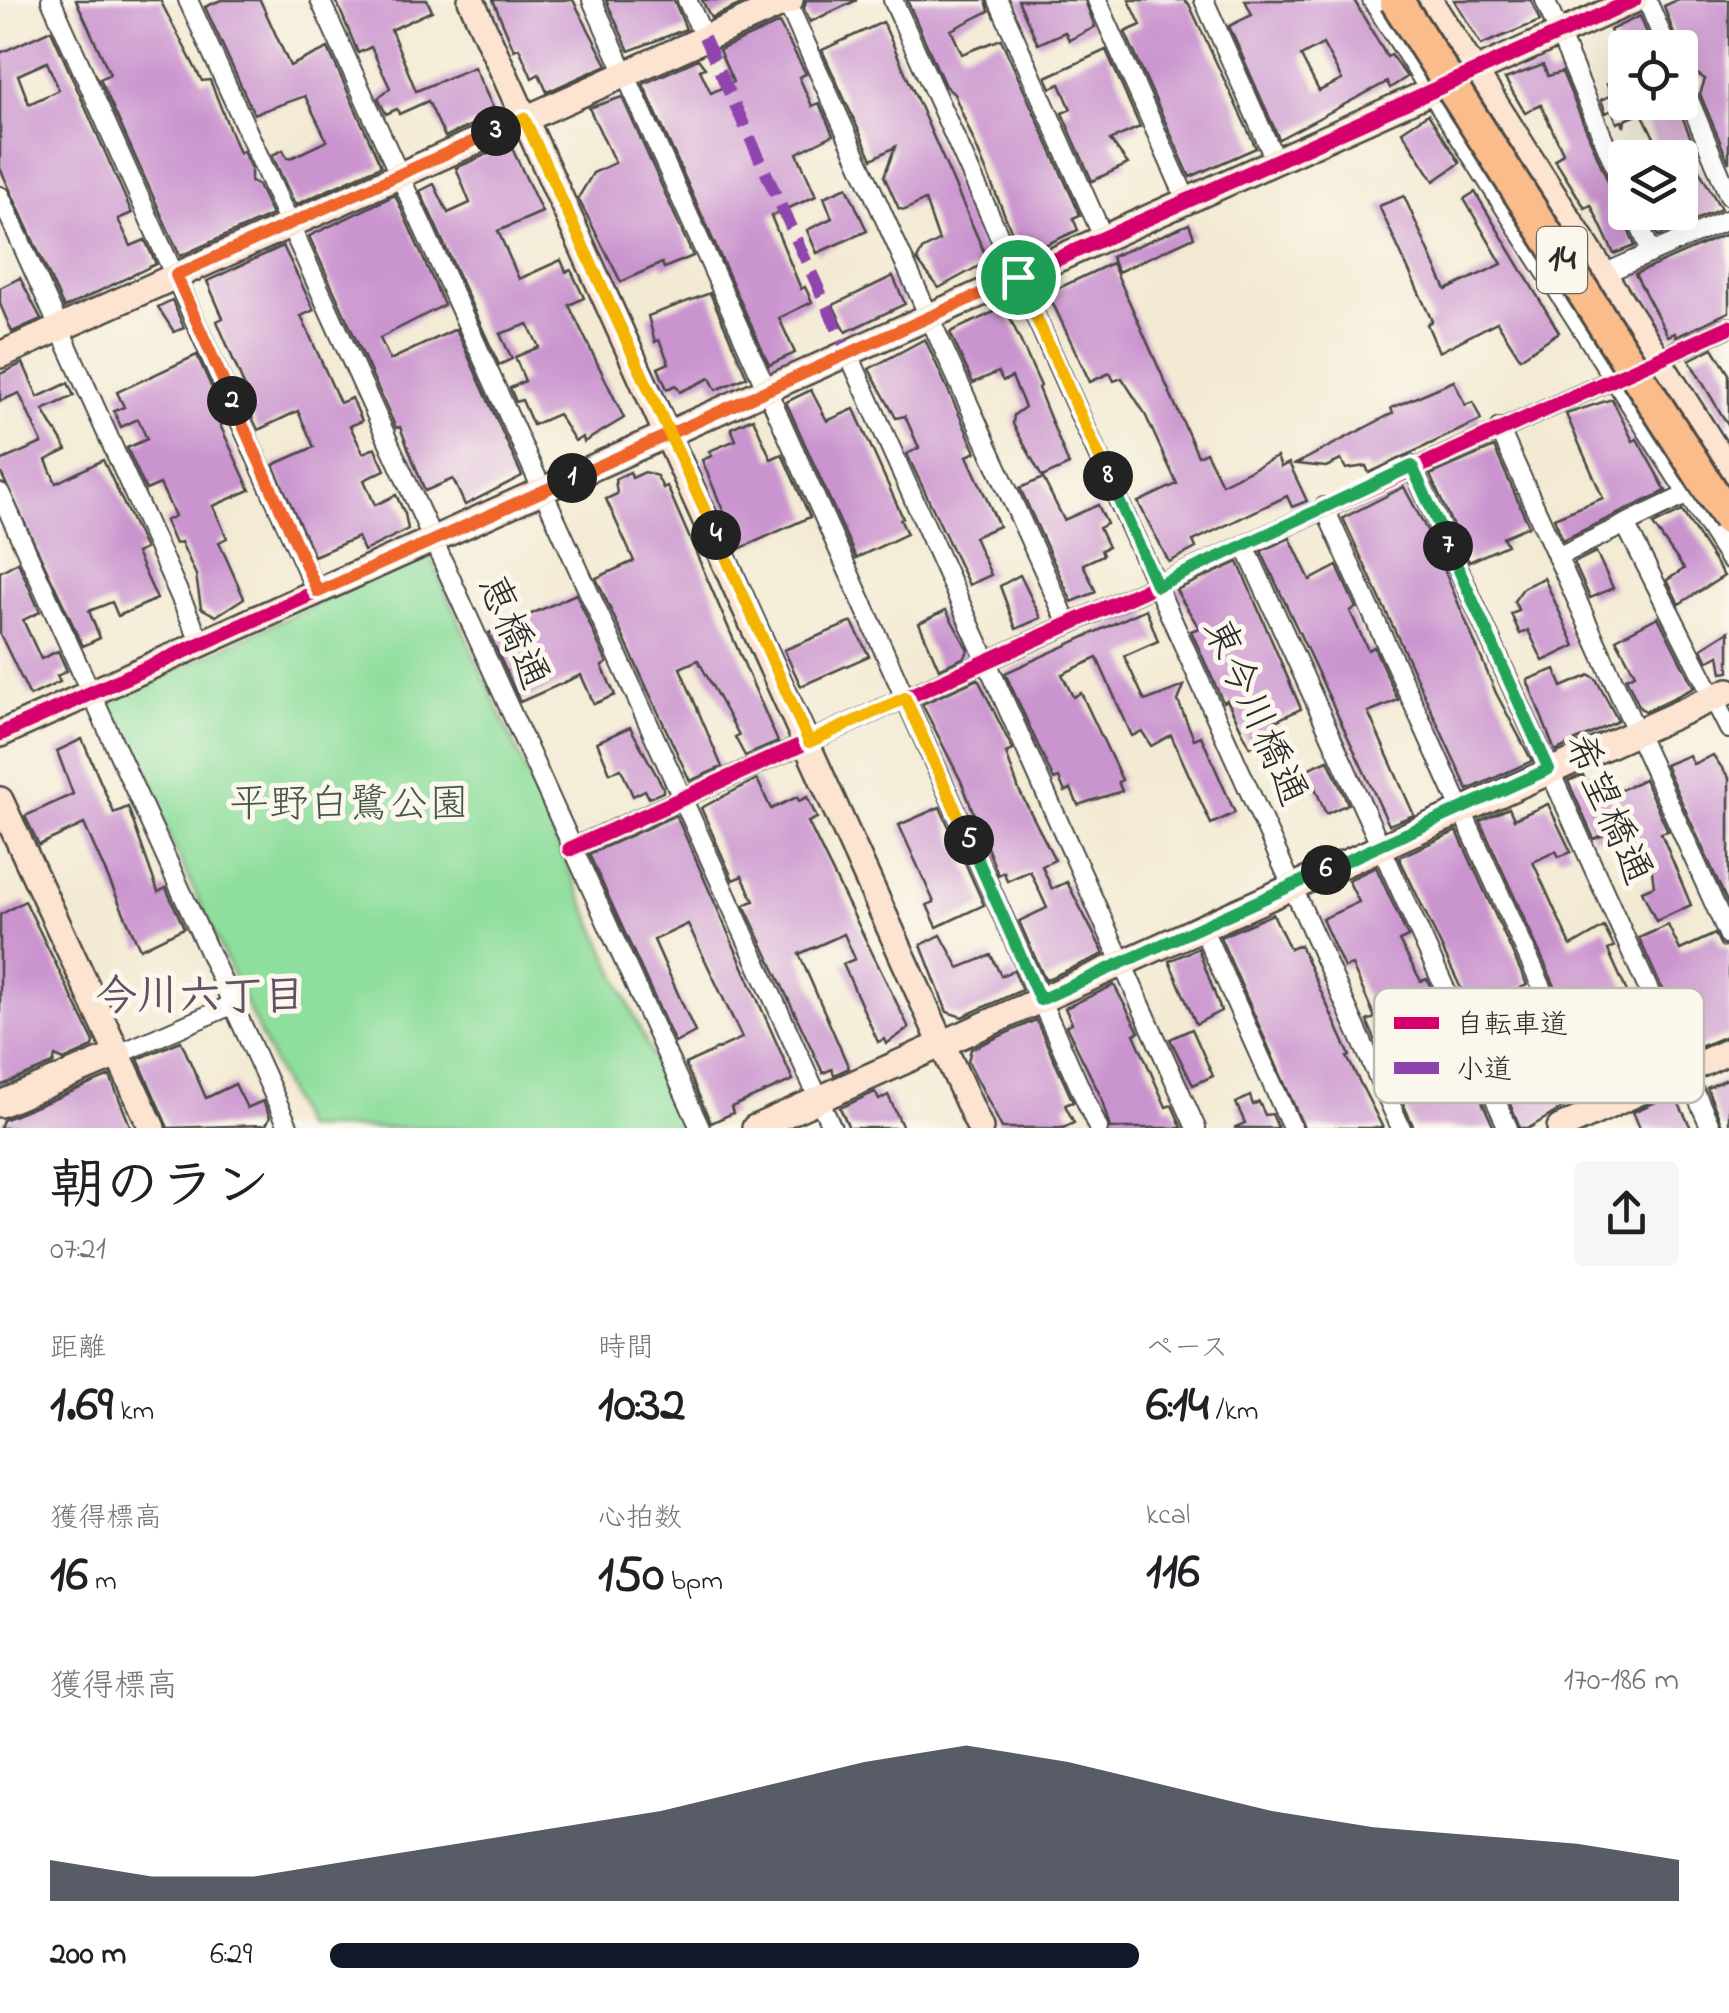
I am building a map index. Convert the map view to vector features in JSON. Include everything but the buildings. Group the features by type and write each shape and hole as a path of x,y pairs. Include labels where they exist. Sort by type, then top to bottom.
{"highway":[{"name":"14","path":"1396,0 1729,519"},
{"name":"14","path":"1417,0 1729,481"}],"street":[{"path":"51,0 318,592"},
{"name":"恵橋通","path":"188,0 570,849 700,1128"},
{"path":"320,0 832,1128"},
{"path":"471,0 980,1128"},
{"path":"592,0 1098,1128"},
{"path":"687,0 704,37"},
{"path":"0,355 788,0 1068,624"},
{"name":"東今川橋通","path":"894,0 1374,1068"},
{"path":"998,0 1104,238"},
{"path":"1098,0 1188,201"},
{"path":"1204,0 1276,162"},
{"path":"1372,0 1609,379 1729,559"},
{"path":"1429,0 1729,470"},
{"path":"1545,0 1608,149"},
{"path":"0,734 850,356 1634,0"},
{"path":"1648,0 1660,30"},
{"path":"1697,120 1729,196"},
{"path":"0,196 202,645"},
{"path":"1603,274 1729,219"},
{"path":"1642,230 1651,252"},
{"path":"570,849 1157,586 1412,466 1729,327"},
{"path":"850,356 1196,1128"},
{"path":"1499,428 1729,936"},
{"name":"希望橋通","path":"1412,466 1647,988"},
{"path":"0,493 289,1128"},
{"path":"1557,557 1688,494"},
{"path":"1324,507 1543,988"},
{"path":"1625,524 1722,694 1729,729"},
{"path":"1244,546 1444,988"},
{"path":"755,1128 1722,694"},
{"path":"0,800 152,1128"},
{"path":"1202,927 1292,1128"},
{"path":"0,1104 234,1004"},
{"path":"1704,1063 1729,1051"},
{"name":"東今川橋通","path":"1390,1103 1401,1128"},
{"path":"1497,1103 1508,1128"},
{"path":"1594,1103 1598,1111"},
{"path":"1560,1128 1616,1103"},
{"name":"希望橋通","path":"1699,1103 1711,1128"}],"green space":[{"name":"平野白鷺公園","path":"428,551 684,1128 303,1128 108,702"}],"marked path":[{"path":"704,37 849,355"}],"cycle path":[{"path":"0,734 1634,0"},
{"path":"570,849 1729,327"}],"district":[{"name":"今川六丁目","path":"200,998"}],"route":[{"path":"1018,277 850,356 670,435 432,540 318,592 176,275 524,118 670,435 809,742 905,698 1040,1000 1549,769 1412,466 1157,586 1018,277"}]}
